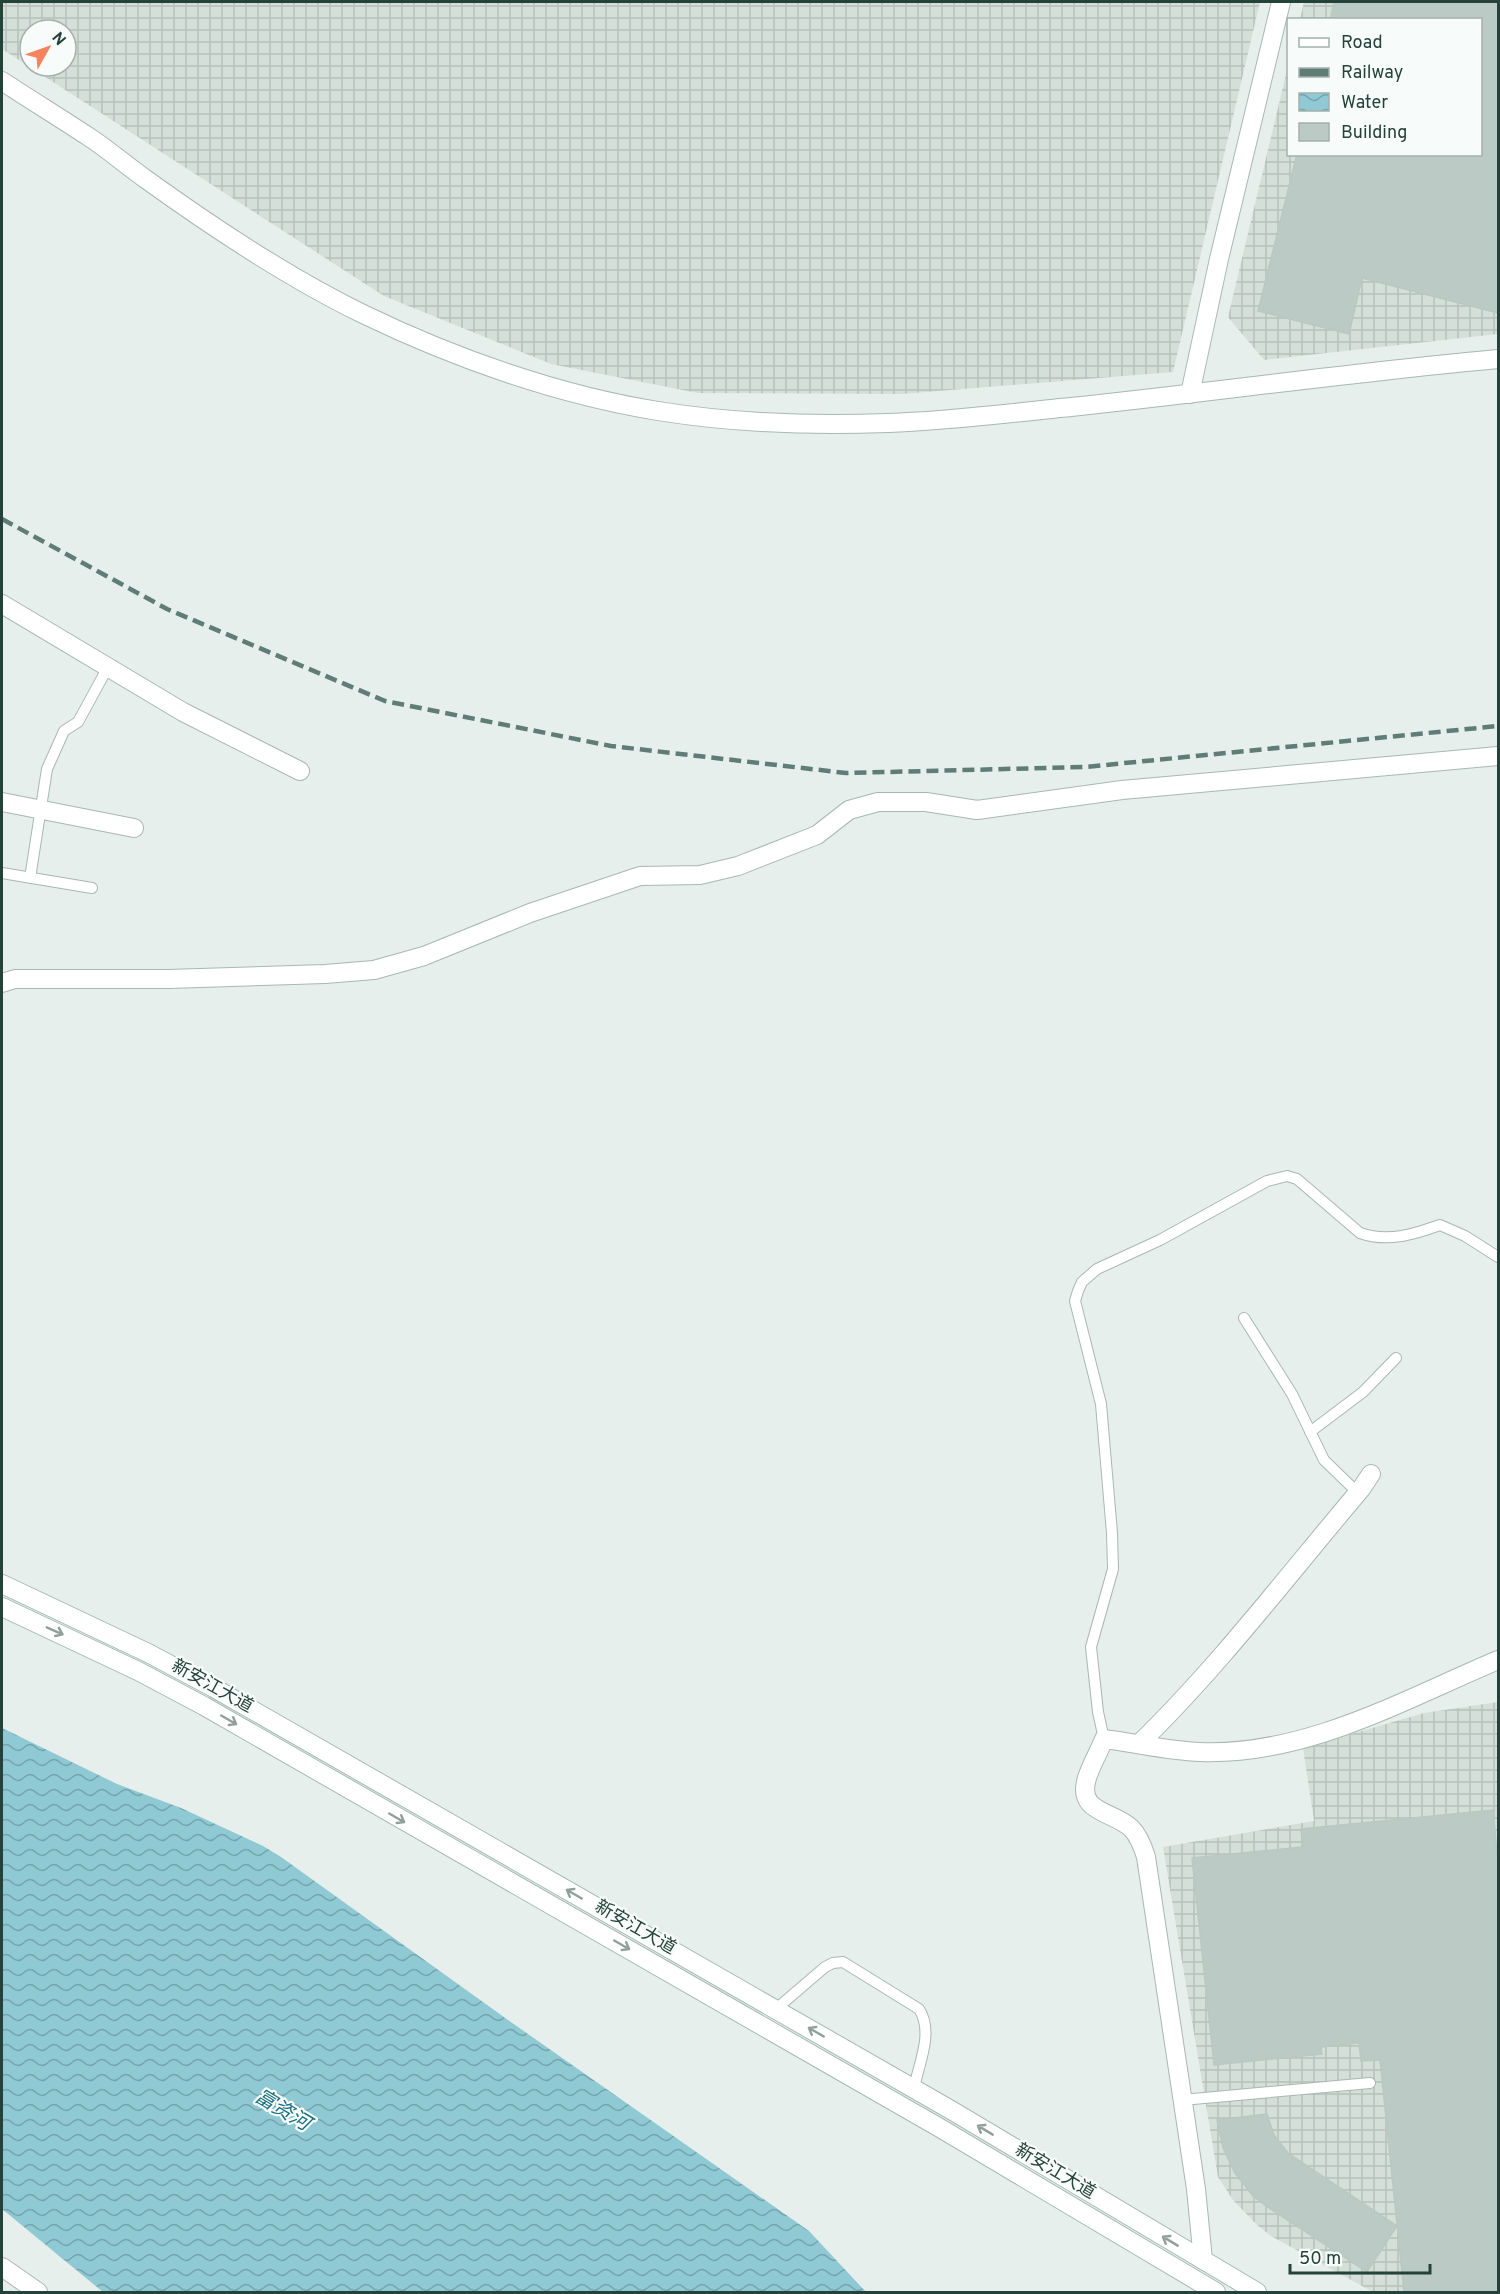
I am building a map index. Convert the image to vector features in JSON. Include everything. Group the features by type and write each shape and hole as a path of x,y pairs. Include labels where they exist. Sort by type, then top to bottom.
{"street":[{"path":"1190,394 1219,259 1281,2"},
{"path":"2,81 91,138 202,218 260,255 360,312 402,332 489,366 599,399 655,411 715,418 837,424 940,420 1498,359"},
{"path":"2,604 183,712 300,771"},
{"path":"2,983 15,979 168,979 325,974 374,970 424,956 530,913 640,876 700,875 738,866 817,835 849,810 878,802 926,802 977,810 1122,790 1498,756"},
{"path":"2,801 134,828"},
{"path":"1139,1744 1186,1696 1268,1602 1371,1474"},
{"name":"新安江大道","path":"2,1584 119,1639 214,1688 914,2088 1257,2292"},
{"name":"新安江大道","path":"2,1607 119,1662 204,1706 930,2122 1216,2292"},
{"path":"1203,2260 1196,2189 1146,1857 1141,1841 1132,1829 1094,1808 1086,1796 1087,1778 1104,1739 1198,1752 1223,1751 1301,1740 1327,1732 1498,1660"},
{"path":"2,2267 38,2292"}],"lane":[{"path":"30,878 46,768 64,731 78,722 108,667"},
{"path":"2,873 92,888"},
{"path":"1104,1739 1098,1712 1091,1647 1113,1569 1112,1533 1101,1404 1075,1301 1082,1282 1106,1264 1160,1240 1267,1181 1287,1176 1297,1179 1360,1233 1390,1238 1411,1235 1440,1225 1465,1236 1498,1257"},
{"path":"1245,1318 1292,1395 1324,1460 1358,1493"},
{"path":"1310,1432 1363,1392 1396,1358"},
{"path":"776,2009 825,1967 843,1962 919,2009 925,2022 926,2036 914,2088"},
{"path":"1182,2100 1370,2083"}],"shaded area":[{"path":"2,2 1260,2 1173,372 901,394 698,393 551,364 384,296 47,78 78,78 78,18 18,18 18,59 2,49"},
{"path":"1304,2 1498,2 1498,334 1264,360 1228,317 1287,70 1287,156 1482,156 1482,18 1300,18"},
{"path":"1498,1702 1498,2292 1373,2292 1271,2236 1233,2200 1218,2177 1163,1847 1314,1821 1303,1748 1424,1713"}],"water":[{"name":"富资河","path":"2,1728 117,1784 181,1808 263,1846 281,1857 508,2020 809,2231 866,2292 103,2292 2,2209"}],"building":[{"path":"1334,2 1498,2 1498,313 1362,278 1349,334 1258,311 1297,156 1482,156 1482,18 1330,18"},
{"path":"1493,1810 1498,1866 1498,2292 1404,2292 1380,2060 1361,2061 1359,2043 1321,2047 1322,2054 1214,2065 1192,1858 1303,1847 1301,1829"},
{"path":"1267,2114 1274,2135 1288,2153 1397,2226 1367,2272 1266,2206 1253,2196 1235,2173 1223,2148 1217,2120"}],"railway":[{"path":"2,519 167,609 385,701 611,746 846,773 1085,767 1498,726"}]}
